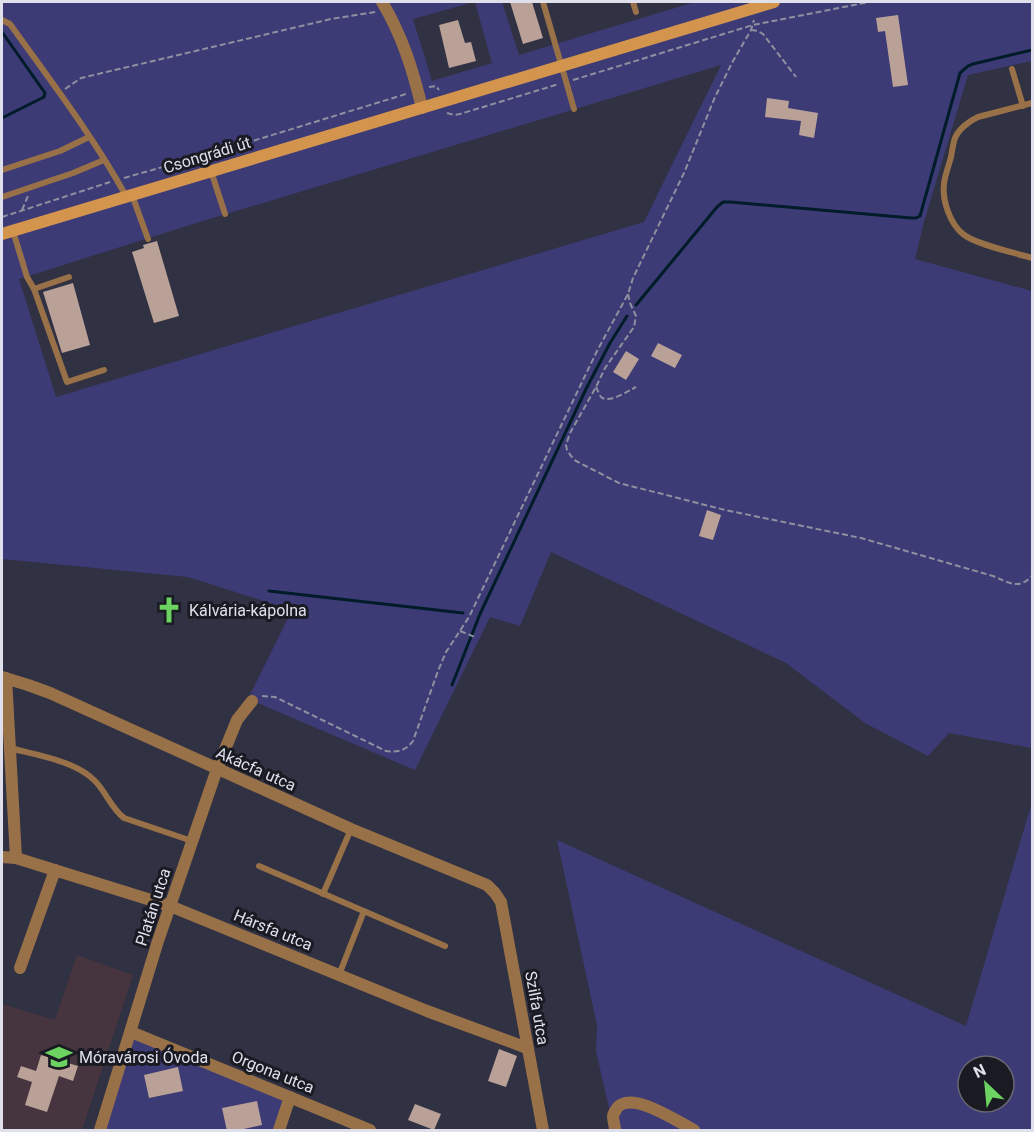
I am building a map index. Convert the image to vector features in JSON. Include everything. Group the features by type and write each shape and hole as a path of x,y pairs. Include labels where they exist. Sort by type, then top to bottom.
{"main road":[{"name":"Csongrádi út","path":"7,233 774,2"}],"street":[{"path":"385,6 409,59 422,108"},
{"path":"4,678 16,858"},
{"name":"Akácfa utca","path":"4,678 50,693 351,829 487,885 495,893"},
{"name":"Platán utca","path":"100,1131 170,906 217,769 237,720 252,701"},
{"name":"Hársfa utca","path":"2,857 16,858 170,906 427,1011 527,1048"},
{"path":"20,968 55,870"},
{"name":"Szilfa utca","path":"495,893 501,902 543,1131"},
{"name":"Orgona utca","path":"131,1032 370,1131"},
{"path":"279,1131 290,1097"},
{"path":"615,1131 613,1117 615,1111 625,1103 631,1102 654,1109 694,1131"}],"lane":[{"path":"543,2 574,109"},
{"path":"633,2 636,12"},
{"path":"2,20 10,24 129,196 148,239"},
{"path":"1012,69 1023,105"},
{"path":"1032,103 978,117 962,128 955,137 944,183 947,207 961,233 973,240 1032,258"},
{"path":"2,170 60,151 89,137"},
{"path":"2,197 104,160"},
{"path":"210,170 225,214"},
{"path":"7,233 34,289 67,382 104,370"},
{"path":"34,289 69,277"},
{"path":"10,748 57,761 82,771 93,779 124,818 192,841"},
{"path":"323,894 351,829"},
{"path":"259,866 445,946"},
{"path":"339,975 364,911"}],"path":[{"path":"59,93 81,78 385,6"},
{"path":"252,701 266,695 275,697 386,752 395,753 403,750 413,741 446,652 468,617 597,351 628,294 633,278 684,173 716,97 751,30 755,17 754,7"},
{"path":"751,30 763,34 796,77"},
{"path":"22,210 32,188"},
{"path":"628,294 636,320 634,327 605,368 570,433 566,445 567,450 576,460 619,483 725,510 861,538 993,576 1012,584 1024,584 1032,576"},
{"path":"596,387 605,399 612,399 636,387"},
{"path":"460,631 475,637"}],"shaded area":[{"path":"2,2 474,2 413,19 432,81 492,63 475,2 502,2 519,55 695,2 1032,2 1032,61 968,75 915,259 1032,291 1032,748 949,733 928,756 865,723 786,663 551,552 520,626 490,617 415,770 248,699 292,610 188,577 2,559","holes":["721,65 644,222 56,397 19,279 193,224"]},
{"path":"1032,802 1032,1130 614,1130 596,1051 597,1025 557,840 966,1026"},
{"name":"Móravárosi Óvoda","path":"77,955 133,975 82,1130 2,1130 2,1004 55,1020"},
{"path":"131,1032 290,1097 279,1130 100,1130"}],"building":[{"path":"510,2 532,2 543,38 523,44"},
{"path":"898,15 908,85 893,87 885,31 878,32 876,18"},
{"path":"458,20 465,43 471,42 476,61 449,68 439,25"},
{"path":"767,98 789,101 788,108 818,113 814,138 799,135 801,121 765,117"},
{"path":"157,241 179,316 154,323 132,252 144,248 143,245"},
{"path":"73,283 90,345 62,353 43,292"},
{"path":"658,343 682,355 675,368 651,356"},
{"path":"626,351 639,359 626,380 613,372"},
{"path":"707,510 721,515 713,540 699,536"},
{"path":"499,1049 517,1056 506,1087 488,1081"},
{"path":"41,1055 78,1066 73,1081 59,1076 47,1112 25,1105 32,1082 17,1077 21,1066 36,1071"},
{"path":"178,1067 183,1091 149,1098 144,1075"},
{"path":"257,1101 262,1125 227,1131 222,1108"},
{"path":"415,1104 441,1114 434,1130 408,1120"}],"waterway":[{"path":"2,32 45,93 44,97 2,118"},
{"path":"636,305 723,202 911,218 920,216 960,73 973,64 1032,50"},
{"path":"452,685 480,614 586,389 627,316"},
{"path":"269,591 463,613"}],"place":[{"name":"Kálvária-kápolna","path":"169,610"},
{"name":"Móravárosi Óvoda","path":"59,1057"}]}
